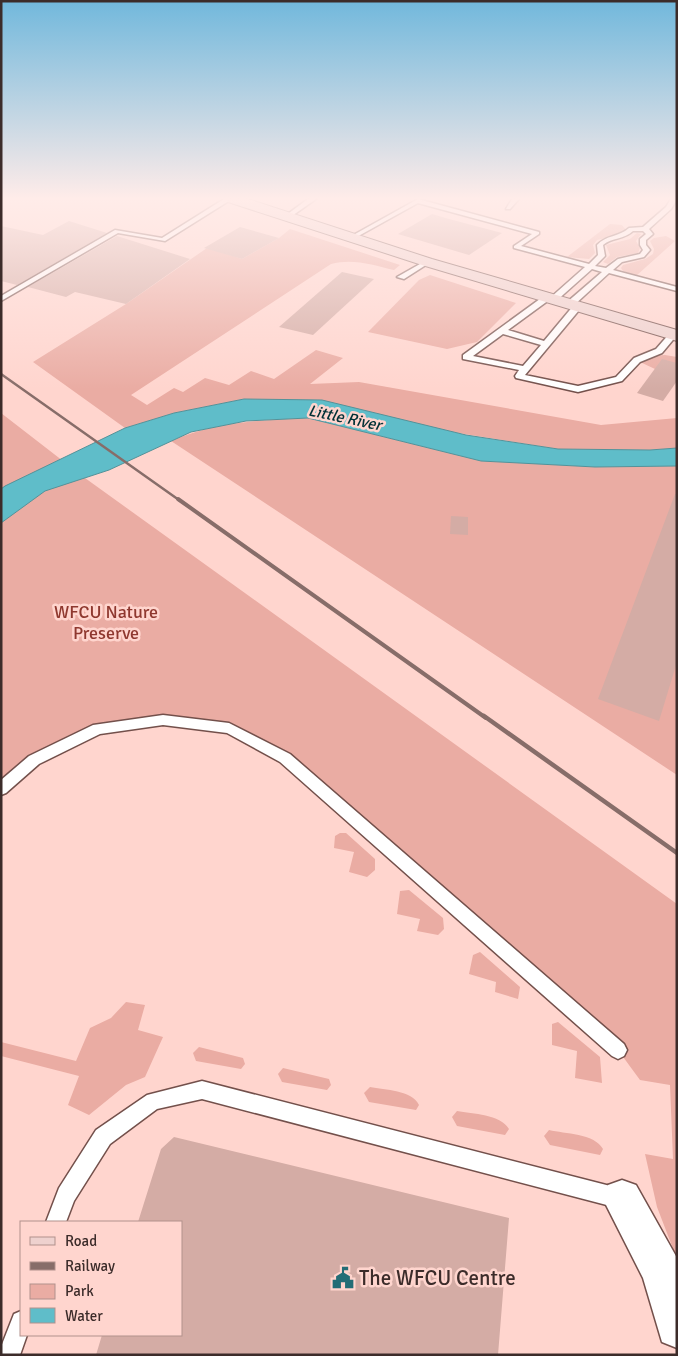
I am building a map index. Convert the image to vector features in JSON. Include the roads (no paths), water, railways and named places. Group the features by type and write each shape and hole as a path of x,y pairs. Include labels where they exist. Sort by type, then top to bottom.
{"main road":[{"path":"428,262 675,336"}],"street":[{"path":"622,1199 662,1272 677,1327"}],"lane":[{"path":"1,299 64,262"},
{"path":"401,277 427,262"},
{"path":"572,262 677,290"},
{"path":"525,369 466,357 549,299 595,262"},
{"path":"618,262 573,306 546,344 519,376 578,389 619,379 637,360 660,351 675,336"},
{"path":"501,331 546,344"},
{"path":"1,789 34,760 98,729 163,720 229,728 286,758 618,1050"},
{"path":"56,1221 66,1195 103,1137 154,1100 202,1090 622,1199"},
{"path":"9,1355 20,1324"}],"water":[{"name":"Little River","path":"244,399 322,400 466,435 558,449 650,450 677,448 677,466 595,467 481,461 308,418 246,421 191,432 109,470 45,491 1,523 1,489 5,486 125,428 174,413"}],"railway":[{"path":"1,374 179,500"},
{"path":"178,499 486,718"},
{"path":"484,716 677,853"}],"place":[{"name":"The WFCU Centre","path":"343,1278"}],"park label":[{"name":"WFCU Nature Preserve","path":"106,622"}]}
